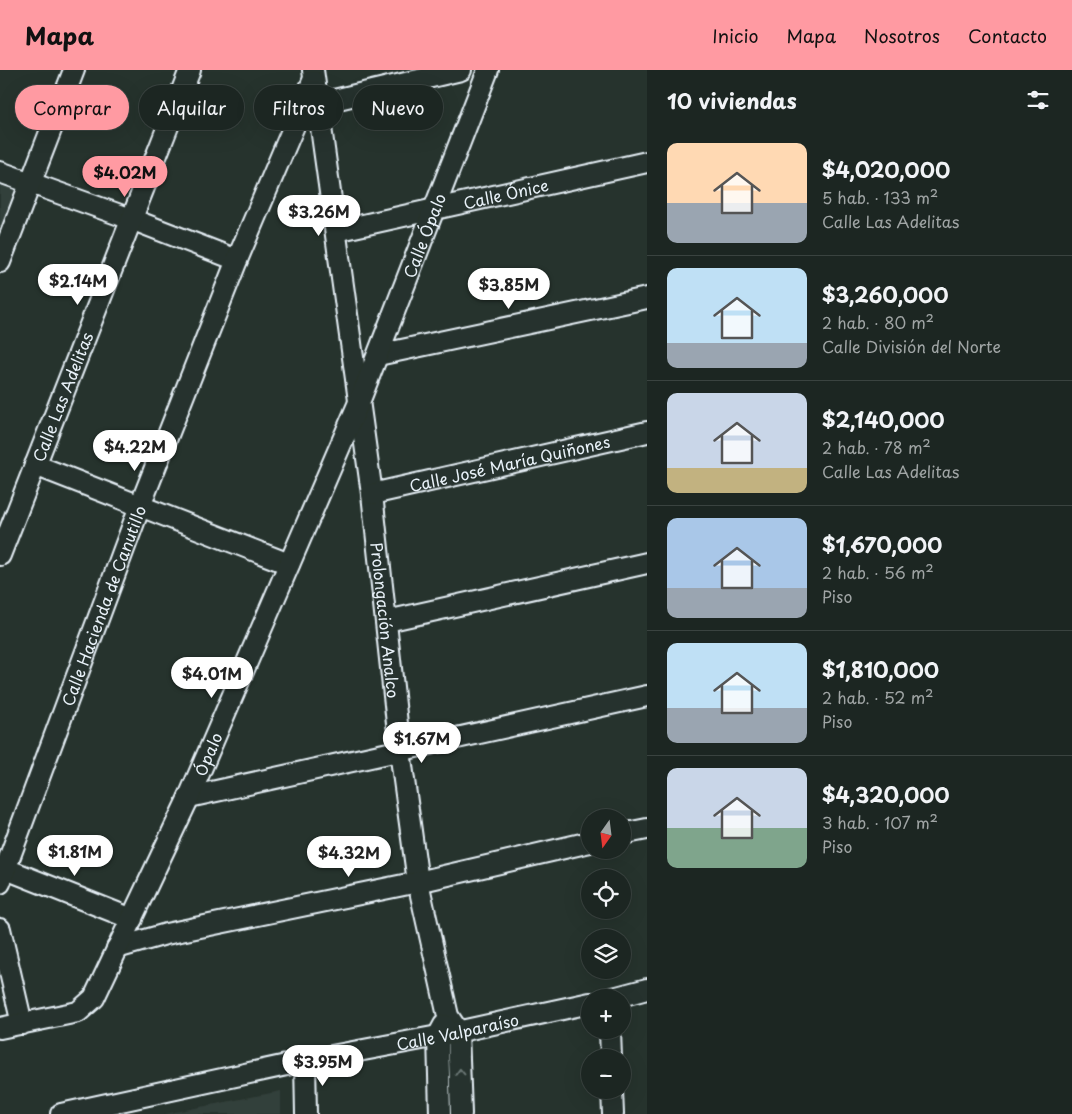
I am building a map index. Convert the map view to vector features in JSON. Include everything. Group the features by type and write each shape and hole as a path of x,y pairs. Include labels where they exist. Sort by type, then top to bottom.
{"street":[{"path":"0,262 74,70"},
{"name":"Calle Las Adelitas","path":"0,556 10,508 35,465 190,70"},
{"path":"343,98 461,70"},
{"name":"Calle Ópalo","path":"360,400 488,70"},
{"name":"Prolongación Analco","path":"313,72 315,85"},
{"name":"Calle Hacienda de Canutillo","path":"3,876 140,506 313,72"},
{"name":"Prolongación Analco","path":"321,130 360,400 387,621 400,751 418,882 453,1024 461,1114"},
{"name":"Calle Ónice","path":"336,230 647,162"},
{"path":"0,172 131,219 237,260"},
{"path":"378,355 647,298"},
{"name":"Ópalo","path":"22,1024 73,1014 83,1009 94,998 189,797 360,400"},
{"name":"Calle José María Quiñones","path":"372,494 647,432"},
{"path":"35,465 289,564"},
{"path":"387,621 647,563"},
{"path":"189,797 647,696"},
{"path":"631,832 647,828"},
{"path":"117,948 176,932 418,882 581,844"},
{"path":"3,876 132,919"},
{"path":"0,929 22,1024 0,1028"},
{"path":"631,993 647,989"},
{"name":"Calle Valparaíso","path":"61,1114 305,1061 438,1036 453,1024 581,1004"},
{"path":"438,1036 440,1114"},
{"path":"305,1061 306,1114"},
{"path":"612,1099 613,1114"}],"shaded area":[{"path":"0,178 23,186 0,243"},
{"path":"281,1091 281,1114 165,1114"}]}
